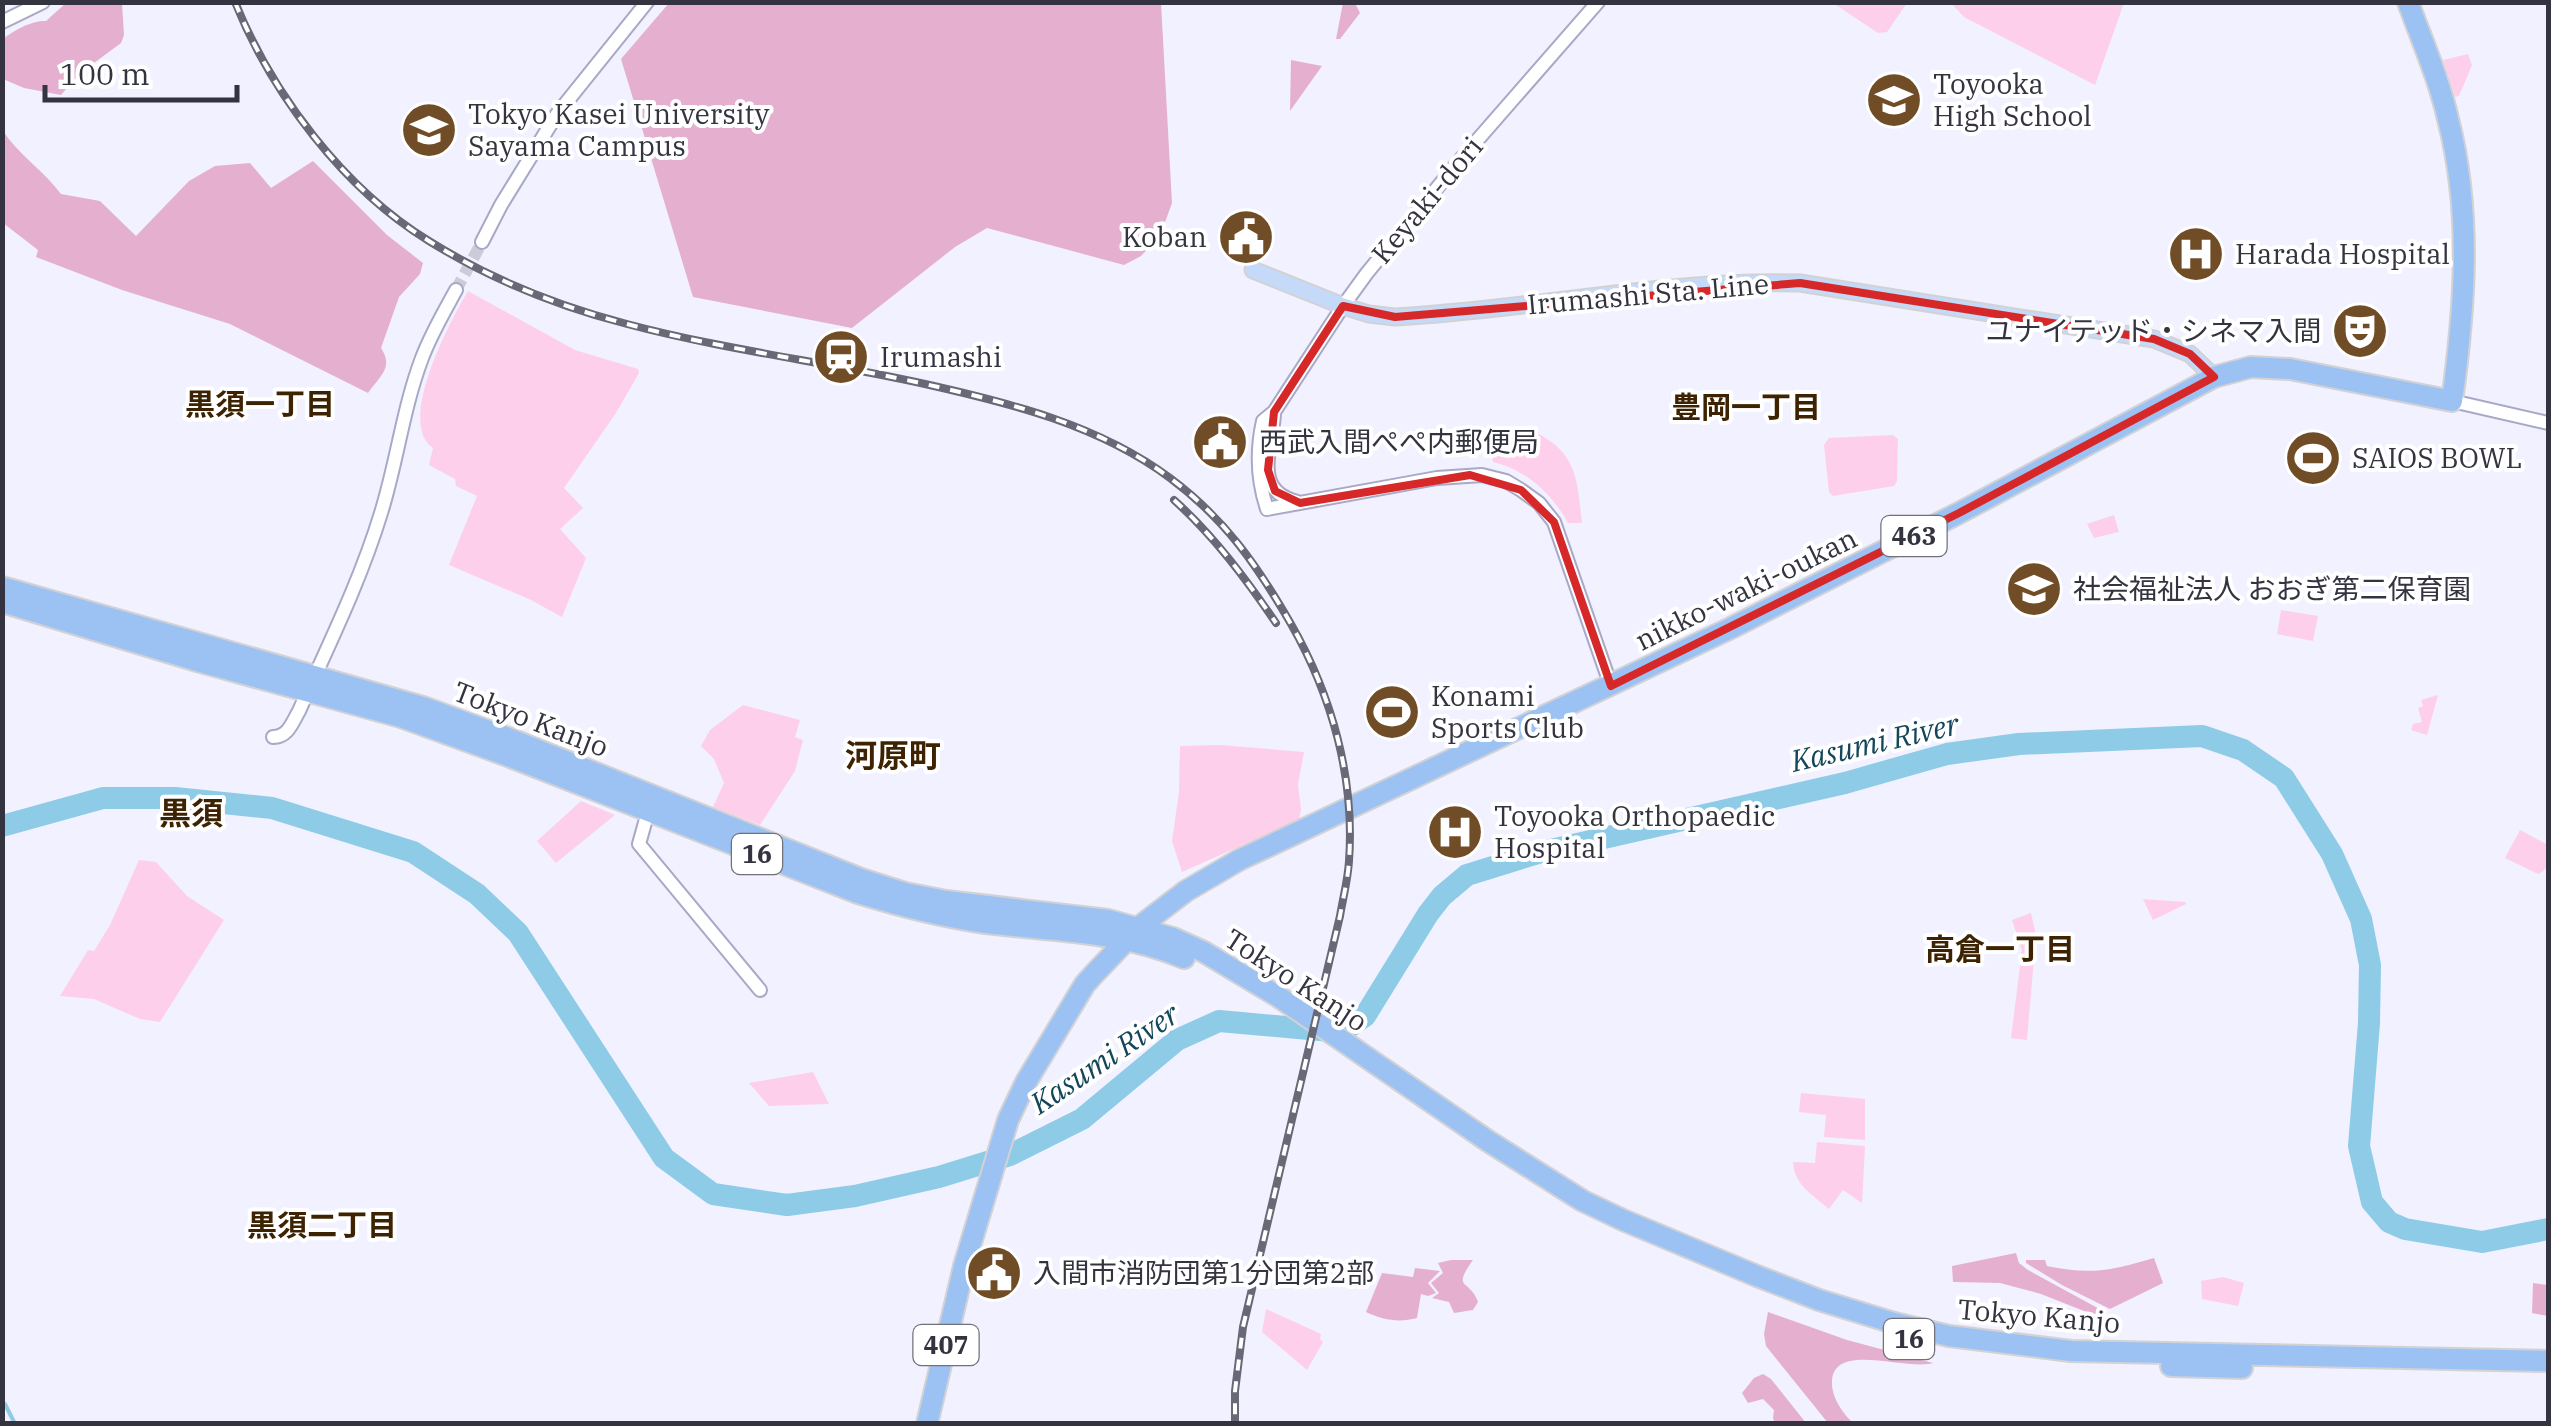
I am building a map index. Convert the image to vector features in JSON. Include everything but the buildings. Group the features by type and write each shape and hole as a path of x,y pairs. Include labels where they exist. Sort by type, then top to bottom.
{"highway":[{"path":"2408,2 2448,114 2464,205 2466,249 2452,401"},
{"name":"nikko-waki-oukan","path":"1133,934 1186,891 1239,860 1731,628 2214,378 2252,368 2290,370 2452,401"},
{"name":"Tokyo Kanjo","path":"2,587 311,683 858,894 986,923 1173,938 1204,952 1271,998 1527,1182 1628,1237 1818,1312 1892,1335 1993,1356 2066,1363 2548,1375"},
{"name":"Tokyo Kanjo","path":"2,602 180,656 395,698 508,738 861,879 961,903 1108,920 1133,934"},
{"name":"407","path":"931,1421 964,1266 1008,1120 1040,1058 1086,984 1133,934"},
{"name":"Tokyo Kanjo","path":"1349,1054 1583,1200 1758,1276 1894,1323 1968,1339 2070,1352 2548,1361"}],"main road":[{"name":"Irumashi Sta. Line","path":"1254,270 1343,306 1396,317 1667,289 1768,282 1800,284 2154,339 2190,354 2214,378"}],"street":[{"path":"2,22 43,2"},
{"path":"482,242 557,114 647,2"},
{"name":"Keyaki-dori","path":"1598,2 1460,160 1343,306 1274,412 1268,470 1272,486 1285,499 1300,502 1470,474 1493,477 1521,490 1547,512 1558,532 1611,686"},
{"path":"273,738 287,733 362,572 383,508 421,359 456,290"},
{"path":"2452,401 2548,423"},
{"path":"648,812 639,844 760,990"}],"highlighted area":[{"path":"1800,283 2154,339 2190,354 2214,377 1959,513 1611,686 1554,522 1521,490 1470,475 1300,503 1275,491 1268,470 1274,412 1343,306 1395,317"}],"shaded area":[{"path":"67,2 122,3 121,43 79,74 61,95 24,88 3,79 3,39 29,24 46,21"},
{"path":"669,3 1161,3 1172,203 1160,236 1141,256 1124,265 987,228 955,247 852,328 693,297 621,59"},
{"path":"1343,3 1355,3 1360,13 1336,39"},
{"path":"1833,3 1907,3 1887,32 1878,33"},
{"path":"1951,3 2124,3 2095,85 1964,17"},
{"path":"2468,54 2472,65 2459,96 2455,97 2443,60"},
{"path":"1291,60 1322,66 1290,111"},
{"path":"3,131 61,194 100,201 136,236 189,181 215,166 250,163 271,188 313,161 387,235 423,263 420,274 399,297 381,348 386,367 381,377 368,393 230,324 122,290 36,257 38,250 3,223"},
{"path":"468,291 575,350 638,369 616,413 564,488 583,508 560,529 586,558 562,617 449,565 477,496 429,465 433,448 423,435 420,417 439,347"},
{"path":"1520,428 1543,436 1567,458 1578,488 1582,523 1568,523 1537,485 1517,471 1493,462 1488,432"},
{"path":"1893,435 1898,439 1894,486 1833,496 1829,492 1824,445 1829,438"},
{"path":"2114,515 2119,532 2094,538 2087,524"},
{"path":"2281,610 2318,616 2313,641 2277,634"},
{"path":"2438,695 2427,735 2411,730 2413,724 2422,722 2418,708 2423,706 2421,700"},
{"path":"743,705 800,720 795,737 803,740 795,771 760,825 713,807 724,783 714,759 701,746 710,730"},
{"path":"1180,746 1304,752 1298,784 1299,820 1182,872 1172,841"},
{"path":"581,801 615,815 556,863 537,841"},
{"path":"2520,830 2548,845 2547,866 2538,874 2505,858"},
{"path":"139,860 156,862 187,896 224,920 160,1022 140,1019 94,999 60,996 88,950 94,951 110,925"},
{"path":"2143,899 2185,902 2186,904 2153,920"},
{"path":"2031,913 2036,935 2027,1040 2011,1038 2022,950 2012,920"},
{"path":"813,1072 829,1104 769,1106 749,1083"},
{"path":"1801,1093 1865,1099 1865,1140 1824,1137 1826,1115 1799,1112"},
{"path":"1817,1142 1865,1146 1862,1203 1843,1190 1829,1209 1801,1183 1793,1162 1815,1163"},
{"path":"2016,1253 2019,1263 2028,1270 2105,1312 2086,1321 2084,1311 2041,1294 2000,1283 1953,1282 1952,1266"},
{"path":"2154,1258 2163,1283 2110,1309 2026,1263 2045,1260 2047,1266 2089,1271"},
{"path":"1473,1260 1463,1281 1478,1302 1473,1310 1454,1313 1449,1302 1432,1298 1439,1293 1431,1283 1443,1273 1438,1263"},
{"path":"1415,1268 1440,1271 1428,1283 1436,1293 1421,1294 1417,1318 1391,1320 1366,1312 1382,1273 1413,1277"},
{"path":"2223,1277 2244,1283 2238,1306 2202,1299 2201,1281"},
{"path":"2533,1283 2548,1285 2548,1316 2532,1313"},
{"path":"1266,1309 1321,1334 1323,1342 1307,1370 1262,1332"},
{"path":"1768,1312 1847,1340 1933,1363 1845,1362 1836,1369 1832,1387 1838,1404 1853,1423 1828,1423 1766,1346"},
{"path":"1763,1374 1806,1423 1775,1423 1774,1410 1763,1399 1748,1403 1742,1393 1754,1378"}],"waterway":[{"name":"Kasumi River","path":"2,826 103,798 175,798 272,808 413,852 477,894 518,933 664,1158 713,1194 787,1205 855,1196 939,1177 1010,1155 1082,1119 1177,1040 1219,1021 1342,1032 1365,1016 1428,914 1467,875 1538,853 1845,783 1947,754 2019,744 2202,736 2243,750 2284,778 2332,854 2361,919 2370,965 2359,1146 2372,1202 2389,1222 2405,1229 2482,1242 2548,1229"},
{"path":"5,1404 15,1424"}],"tunnel":[{"path":"456,290 482,242"}],"railway":[{"path":"235,2 269,71 340,167 398,220 452,255 525,290 627,324 957,391 1053,418 1114,444 1170,478 1207,510 1252,563 1306,651 1329,709 1344,769 1350,830 1340,916 1243,1327 1235,1424"},
{"path":"1174,500 1229,558 1276,623"}],"place":[{"name":"Toyooka High School","path":"1894,100"},
{"name":"Tokyo Kasei University Sayama Campus","path":"429,130"},
{"name":"Koban","path":"1246,237"},
{"name":"Harada Hospital","path":"2196,254"},
{"name":"ユナイテッド・シネマ入間","path":"2360,331"},
{"name":"Irumashi","path":"841,357"},
{"name":"西武入間ぺぺ内郵便局","path":"1220,442"},
{"name":"SAIOS BOWL","path":"2313,458"},
{"name":"社会福祉法人 おおぎ第二保育園","path":"2034,589"},
{"name":"Konami Sports Club","path":"1392,712"},
{"name":"Toyooka Orthopaedic Hospital","path":"1455,832"},
{"name":"入間市消防団第1分団第2部","path":"994,1273"}],"district":[{"name":"黒須一丁目","path":"260,405"},
{"name":"豊岡一丁目","path":"1746,408"},
{"name":"河原町","path":"893,756"},
{"name":"黒須","path":"191,814"},
{"name":"高倉一丁目","path":"2000,950"},
{"name":"黒須二丁目","path":"322,1226"}]}
